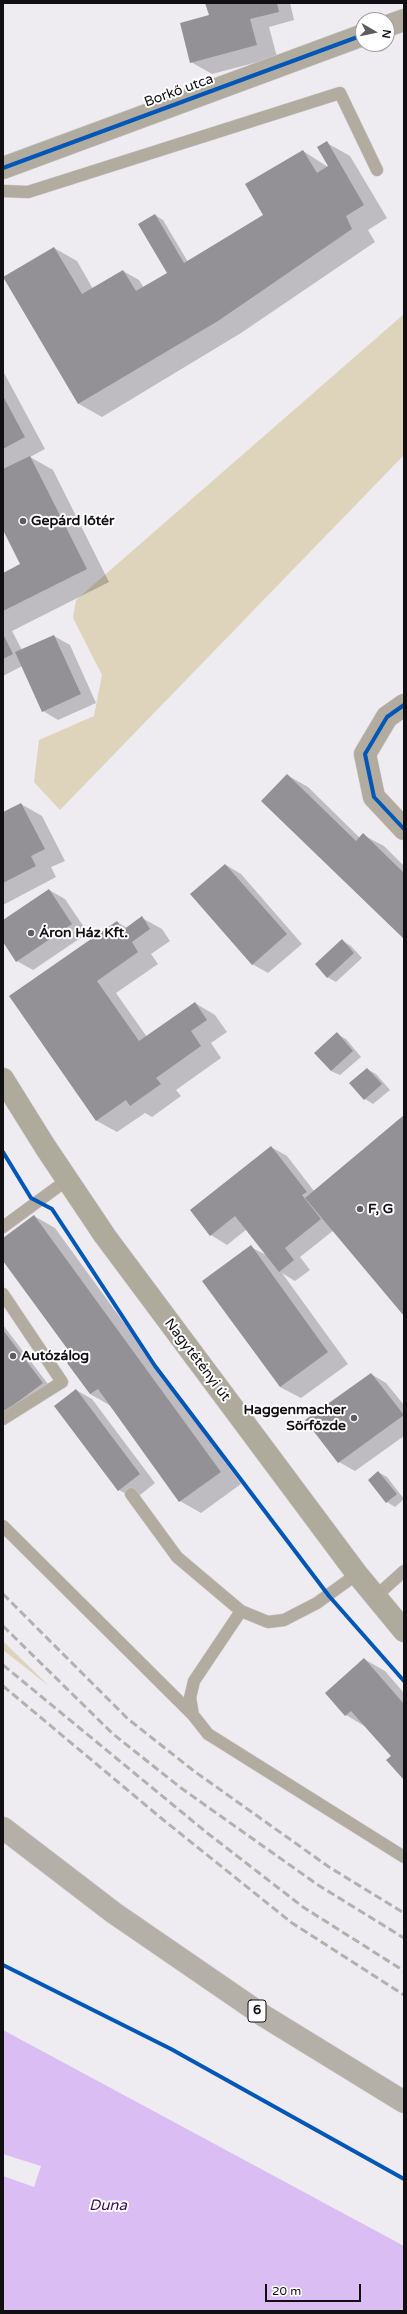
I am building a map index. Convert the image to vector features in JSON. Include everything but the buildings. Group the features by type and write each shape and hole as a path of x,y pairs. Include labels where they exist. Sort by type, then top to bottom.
{"main road":[{"name":"Nagytétényi út","path":"3,1079 67,1180 114,1249 357,1574 404,1632"},
{"name":"6","path":"3,1828 114,1913 264,2016 404,2102"}],"street":[{"name":"Borkő utca","path":"3,168 355,38"},
{"path":"404,705 387,717 365,754 374,797 404,829"}],"lane":[{"path":"3,191 28,192 340,93 377,170"},
{"path":"3,1227 67,1180"},
{"path":"3,1294 62,1382 3,1419"},
{"path":"131,1494 177,1557 241,1611 268,1622 284,1620 329,1596 357,1574"},
{"path":"3,1526 193,1715 208,1734 404,1856"},
{"path":"376,1597 404,1571"},
{"path":"193,1715 190,1698 194,1680 241,1611"}],"shaded area":[{"path":"404,314 404,455 60,810 34,782 39,740 94,716 102,675 73,618 76,600"},
{"path":"3,1641 49,1686 3,1650"}],"water":[{"name":"Duna","path":"3,2030 404,2246 404,2311 3,2311"}],"pier":[{"path":"3,2154 41,2166 34,2187 3,2176"}],"railway":[{"path":"3,1594 128,1719 194,1771 329,1867 404,1913"},
{"path":"3,1626 113,1734 181,1788 318,1885 404,1938"},
{"path":"3,1665 206,1832 303,1907 404,1971"},
{"path":"3,1686 161,1818 292,1923 404,1995"}],"cycle path":[{"path":"3,168 355,38"},
{"path":"404,705 387,717 365,754 374,797 404,829"},
{"path":"3,1152 31,1198 52,1209 155,1366 329,1596 404,1681"},
{"path":"3,1965 171,2049 404,2179"}],"place":[{"name":"Gepárd lőtér","path":"23,521"},
{"name":"Áron Ház Kft.","path":"31,933"},
{"name":"F, G","path":"360,1209"},
{"name":"Autózálog","path":"13,1356"},
{"name":"Haggenmacher Sörfőzde","path":"354,1418"}]}
